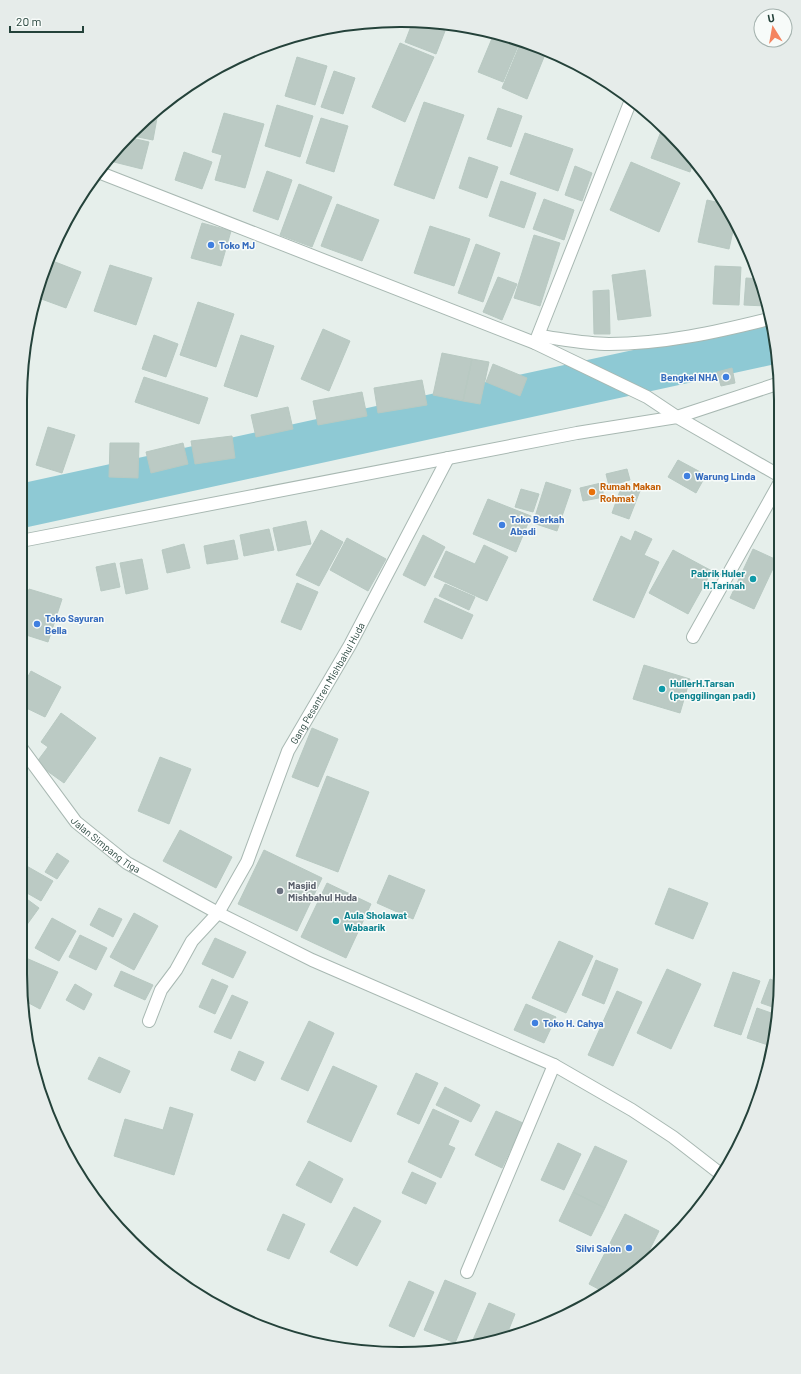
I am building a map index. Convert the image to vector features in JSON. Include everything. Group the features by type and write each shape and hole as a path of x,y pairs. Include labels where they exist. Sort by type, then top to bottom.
{"street":[{"path":"537,340 630,106"},
{"path":"103,174 537,340 577,363 647,397 677,417 774,473"},
{"path":"537,340 609,344 665,340 709,333 765,320"},
{"path":"27,540 577,433 677,417 773,385"},
{"name":"Gang Pesantren Mishbahul Huda","path":"149,1021 161,990 176,970 192,941 218,912 247,862 288,751 350,645 448,458"},
{"path":"693,637 774,493"},
{"name":"Jalan Simpang Tiga","path":"27,756 76,822 126,863 312,960 554,1064 662,1129 717,1171"},
{"path":"467,1272 554,1064"}],"building":[{"path":"411,27 440,29 445,31 436,54 405,42"},
{"path":"492,39 518,46 503,82 478,72"},
{"path":"400,43 434,57 405,122 372,107"},
{"path":"519,46 544,56 527,99 502,88"},
{"path":"297,57 327,66 315,105 285,96"},
{"path":"334,71 355,78 343,114 321,107"},
{"path":"424,102 464,115 434,199 394,185"},
{"path":"277,105 313,116 300,157 265,146"},
{"path":"498,108 522,116 511,147 487,139"},
{"path":"224,113 264,124 245,188 215,180 222,155 212,152"},
{"path":"157,118 157,118 153,140 136,137"},
{"path":"321,118 348,126 334,172 306,163"},
{"path":"661,132 692,167 690,172 651,158"},
{"path":"525,133 573,149 558,191 510,174"},
{"path":"134,139 149,142 142,169 114,162"},
{"path":"184,152 212,162 202,189 175,180"},
{"path":"469,157 498,167 487,198 459,188"},
{"path":"631,162 680,183 659,232 610,210"},
{"path":"575,166 592,173 582,201 565,195"},
{"path":"267,171 292,180 278,220 253,211"},
{"path":"501,181 536,193 524,228 489,216"},
{"path":"299,184 332,197 312,247 280,235"},
{"path":"544,199 574,210 564,240 533,229"},
{"path":"707,200 717,202 733,231 729,249 698,242"},
{"path":"337,204 379,220 362,261 321,246"},
{"name":"Toko MJ","path":"202,223 231,231 221,266 191,258"},
{"path":"430,226 470,239 454,286 414,273"},
{"path":"534,235 560,243 540,306 514,298"},
{"path":"476,244 500,253 483,302 458,293"},
{"path":"54,261 81,272 66,308 41,299"},
{"path":"110,265 152,278 136,325 94,311"},
{"path":"715,266 741,267 739,305 713,304"},
{"path":"645,270 651,316 618,320 612,275"},
{"path":"498,277 517,284 502,320 483,312"},
{"path":"746,278 753,278 761,306 744,305"},
{"path":"609,290 610,334 594,334 593,291"},
{"path":"198,302 234,314 216,367 180,355"},
{"path":"323,329 350,341 329,391 301,379"},
{"path":"154,335 178,344 166,377 142,369"},
{"path":"241,335 274,346 257,397 224,386"},
{"path":"442,353 472,359 463,401 433,395"},
{"path":"472,359 489,362 480,404 463,401"},
{"path":"493,364 527,378 520,396 486,382"},
{"name":"Bengkel NHA","path":"732,368 735,383 721,386 717,372"},
{"path":"144,377 208,398 199,424 135,402"},
{"path":"422,380 427,405 378,413 374,388"},
{"path":"362,392 367,416 318,425 313,401"},
{"path":"288,407 293,429 256,437 251,415"},
{"path":"48,427 75,435 62,473 36,465"},
{"path":"232,436 235,458 195,464 191,441"},
{"path":"110,443 139,443 138,478 109,477"},
{"path":"183,443 188,464 151,473 146,452"},
{"name":"Warung Linda","path":"678,460 706,475 696,493 668,477"},
{"path":"627,469 630,480 609,486 606,474"},
{"path":"546,482 571,490 557,531 533,523"},
{"name":"Rumah Makan Rohmat","path":"601,483 604,497 583,501 580,488"},
{"path":"622,485 640,491 629,519 612,513"},
{"path":"521,489 539,494 533,512 515,507"},
{"name":"Toko Berkah Abadi","path":"488,499 531,516 516,552 473,534"},
{"path":"306,521 311,544 278,551 273,528"},
{"path":"269,529 274,550 244,556 240,535"},
{"path":"321,530 343,542 319,586 296,575"},
{"path":"635,531 652,539 644,555 659,562 634,618 593,600 621,536 631,541"},
{"path":"423,535 445,547 425,586 403,575"},
{"path":"347,538 386,559 368,591 330,570"},
{"path":"234,540 238,559 207,564 204,546"},
{"path":"184,544 190,568 167,573 162,550"},
{"path":"484,545 508,557 487,601 434,577 446,551 475,564"},
{"name":"Pabrik Huler H.Tarinah","path":"753,549 774,559 774,566 754,609 730,598"},
{"path":"673,550 712,571 688,614 649,593"},
{"path":"142,559 148,589 126,594 120,563"},
{"path":"115,563 120,587 101,591 96,567"},
{"path":"297,583 318,592 301,630 281,622"},
{"path":"445,584 475,597 469,610 439,596"},
{"name":"Toko Sayuran Bella","path":"29,589 62,599 48,642 27,635 27,595"},
{"path":"435,598 473,615 462,639 424,622"},
{"name":"HullerH.Tarsan (penggilingan padi)","path":"644,665 690,679 680,713 633,699"},
{"path":"31,671 61,687 45,717 27,708 27,678"},
{"path":"61,713 96,738 64,783 36,763 48,747 41,742"},
{"path":"312,728 338,739 318,787 292,777"},
{"path":"160,757 191,769 169,824 138,811"},
{"path":"327,776 369,792 338,872 296,856"},
{"path":"180,830 232,857 216,888 163,861"},
{"name":"Masjid Mishbahul Huda","path":"264,850 322,878 297,931 238,904"},
{"path":"57,853 69,861 57,879 45,872"},
{"path":"27,866 53,881 41,901 27,893"},
{"path":"389,875 425,890 413,919 377,903"},
{"name":"Aula Sholawat Wabaarik","path":"327,883 371,904 346,958 301,937"},
{"path":"669,888 708,903 693,939 655,924"},
{"path":"27,899 39,908 27,925"},
{"path":"99,908 122,919 113,937 90,925"},
{"path":"134,913 158,926 134,970 110,957"},
{"path":"52,918 76,931 59,961 35,948"},
{"path":"80,935 107,948 96,970 69,957"},
{"path":"215,938 246,952 233,978 202,964"},
{"path":"559,941 593,956 566,1013 532,998"},
{"path":"27,958 58,972 40,1009 28,1003"},
{"path":"596,960 618,969 604,1004 582,995"},
{"path":"667,969 701,984 671,1049 637,1033"},
{"path":"121,971 153,985 145,1000 114,986"},
{"path":"733,972 760,981 741,1035 714,1026"},
{"path":"212,979 228,986 215,1014 199,1007"},
{"path":"770,979 774,980 772,1007 761,1003"},
{"path":"75,984 92,994 84,1010 66,1000"},
{"path":"617,991 642,1002 613,1066 588,1055"},
{"path":"232,995 248,1002 231,1039 214,1032"},
{"name":"Toko H. Cahya","path":"526,1004 556,1017 544,1043 514,1030"},
{"path":"757,1008 772,1013 767,1045 747,1038"},
{"path":"309,1021 334,1033 308,1091 281,1079"},
{"path":"239,1051 264,1062 255,1081 231,1070"},
{"path":"99,1057 130,1071 120,1093 88,1079"},
{"path":"333,1066 377,1086 351,1142 307,1122"},
{"path":"416,1073 438,1083 419,1124 397,1114"},
{"path":"445,1087 480,1105 471,1122 436,1105"},
{"path":"170,1107 193,1114 174,1175 114,1156 125,1119 163,1130"},
{"path":"433,1109 459,1121 448,1145 455,1148 441,1178 408,1162"},
{"path":"496,1111 523,1123 502,1168 475,1155"},
{"path":"558,1143 581,1154 564,1190 541,1180"},
{"path":"595,1146 627,1161 605,1208 573,1192"},
{"path":"309,1161 343,1179 331,1203 296,1185"},
{"path":"412,1172 436,1183 426,1204 402,1193"},
{"path":"573,1192 605,1208 591,1236 559,1221"},
{"path":"354,1207 381,1221 357,1266 330,1252"},
{"path":"283,1214 305,1224 289,1259 267,1250"},
{"name":"Silvi Salon","path":"625,1214 659,1231 648,1253 628,1270 599,1289 589,1284"},
{"path":"445,1280 476,1293 455,1343 424,1330"},
{"path":"409,1281 434,1292 414,1337 389,1326"},
{"path":"489,1303 515,1314 508,1331 473,1340"}],"waterway":[{"path":"27,505 769,343"}],"place":[{"name":"Toko MJ","path":"211,245"},
{"name":"Bengkel NHA","path":"726,377"},
{"name":"Warung Linda","path":"687,476"},
{"name":"Rumah Makan Rohmat","path":"592,492"},
{"name":"Toko Berkah Abadi","path":"502,525"},
{"name":"Pabrik Huler H.Tarinah","path":"753,579"},
{"name":"Toko Sayuran Bella","path":"37,624"},
{"name":"HullerH.Tarsan (penggilingan padi)","path":"662,689"},
{"name":"Masjid Mishbahul Huda","path":"280,891"},
{"name":"Aula Sholawat Wabaarik","path":"336,921"},
{"name":"Toko H. Cahya","path":"535,1023"},
{"name":"Silvi Salon","path":"629,1248"}]}
